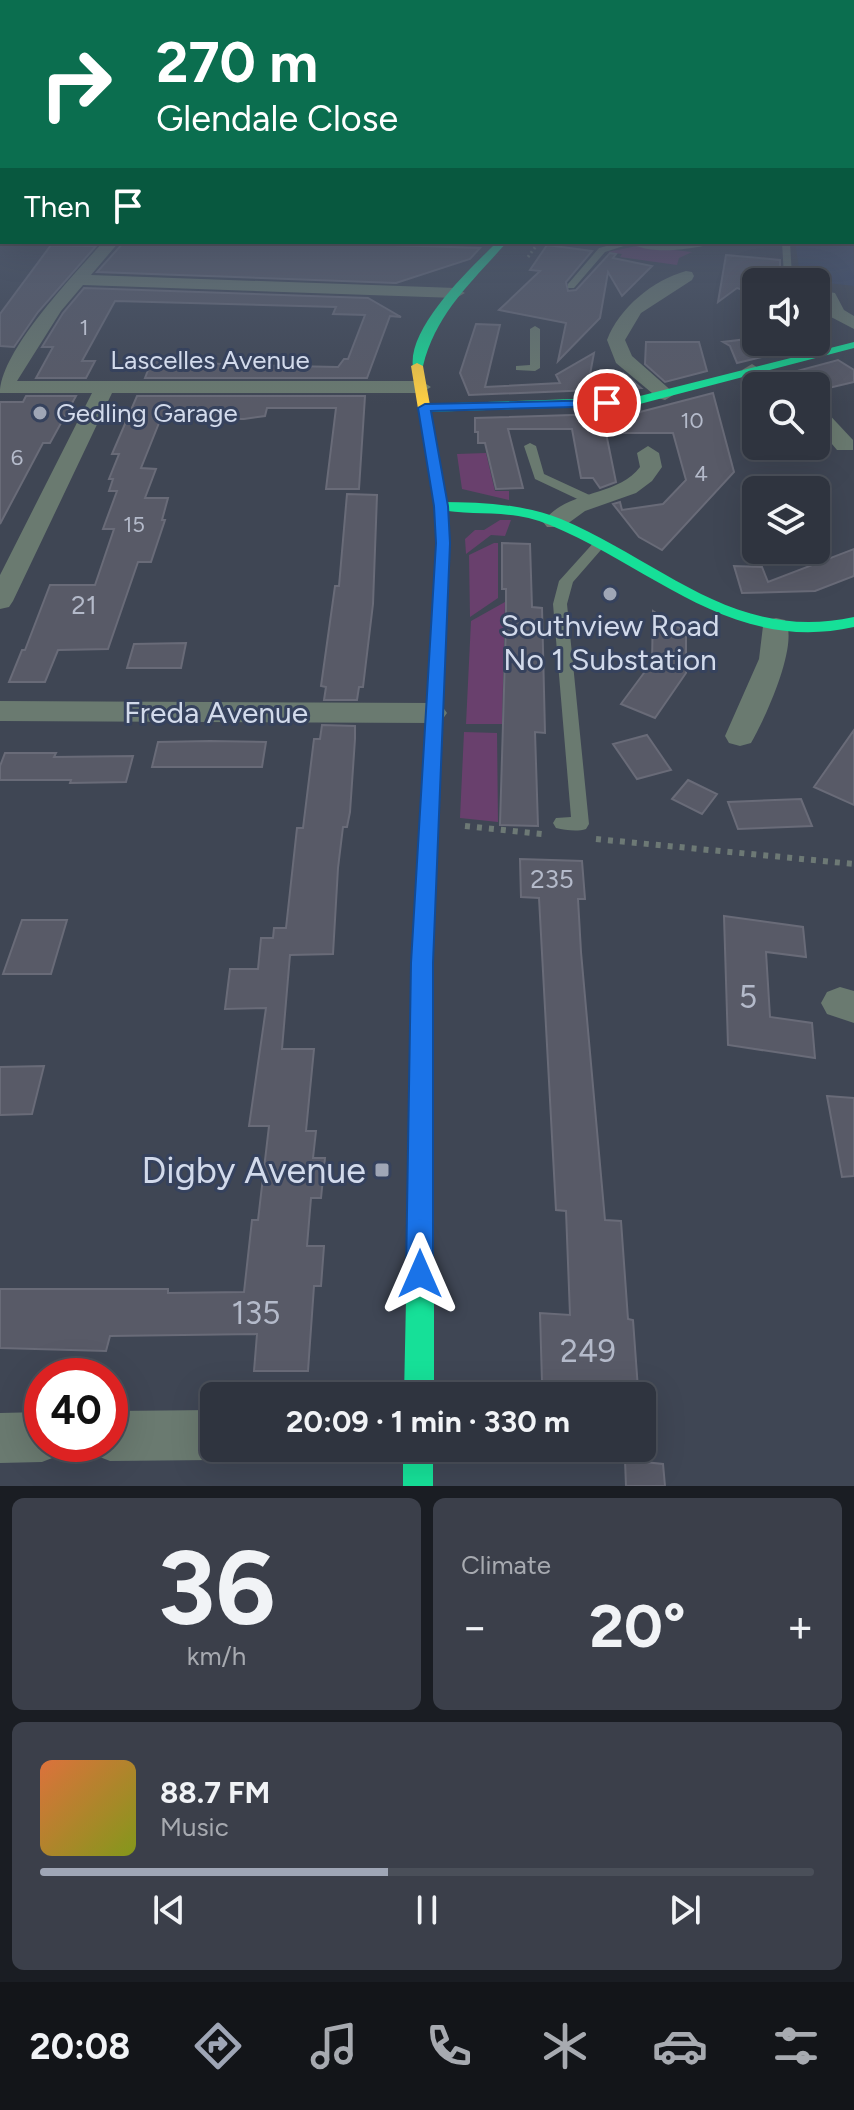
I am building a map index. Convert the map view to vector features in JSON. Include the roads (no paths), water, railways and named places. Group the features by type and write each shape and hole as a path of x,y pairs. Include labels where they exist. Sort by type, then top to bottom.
{"street":[{"path":"1,387 32,339 91,265"},
{"path":"419,1382 422,963 432,713 443,543 441,506 421,387 419,354 456,293 481,265"},
{"path":"665,394 623,359 616,340 625,318 642,302 686,276"},
{"path":"79,280 456,293"},
{"path":"830,299 837,313 854,324"},
{"path":"425,408 607,403 665,394 854,345"},
{"path":"0,601 105,386"},
{"name":"Lascelles Avenue","path":"1,387 421,387"},
{"path":"830,428 845,445"},
{"path":"555,522 575,507 627,490 643,481 651,467 648,453"},
{"path":"441,506 485,506 555,522 601,543 705,603 741,619 776,626 841,626 854,622"},
{"path":"740,736 773,659 776,626"},
{"name":"Freda Avenue","path":"0,711 432,713"},
{"path":"128,1436 200,1435"},
{"path":"0,1438 24,1437"},
{"path":"418,1462 418,1486"}],"lane":[{"path":"571,286 589,265"},
{"path":"520,368 535,368 535,329"},
{"path":"530,446 539,476 592,501"},
{"path":"558,829 580,824 560,604 566,581 601,543"}],"place":[{"name":"Gedling Garage","path":"40,413"},
{"name":"Southview Road No 1 Substation","path":"610,594"},
{"name":"Digby Avenue","path":"382,1170"}]}
